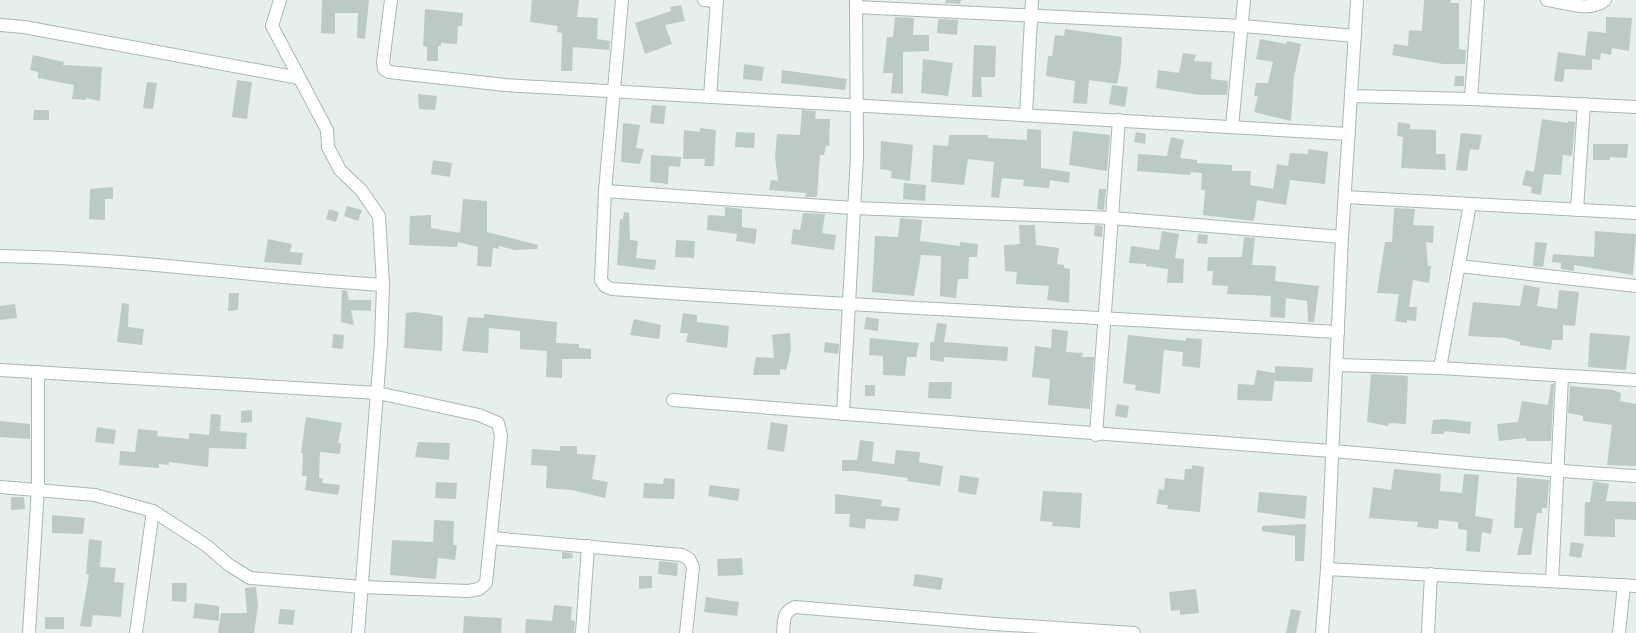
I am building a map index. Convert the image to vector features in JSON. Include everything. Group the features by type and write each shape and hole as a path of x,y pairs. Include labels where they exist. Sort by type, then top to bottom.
{"street":[{"path":"280,0 272,26 327,130 328,147 340,170 360,190 379,216 383,284 378,393 358,633"},
{"path":"391,0 383,62 384,68 387,71 487,84 1349,134"},
{"path":"622,0 612,91 605,192 601,280 605,286 612,289 848,306 1105,318 1338,332"},
{"path":"704,0 717,0 710,97"},
{"path":"1026,114 1032,0"},
{"path":"1232,127 1244,0"},
{"path":"1322,633 1328,569 1342,237 1357,0"},
{"path":"1471,99 1478,0"},
{"path":"1546,0 1565,1 1591,6 1605,0"},
{"path":"843,414 857,156 856,4 1243,26 1355,36"},
{"path":"0,25 24,27 299,78"},
{"path":"1351,96 1471,99 1636,107"},
{"path":"1577,210 1584,104"},
{"path":"1096,435 1118,120"},
{"path":"605,192 853,208 1112,218 1342,237"},
{"path":"1345,197 1636,213"},
{"path":"1440,368 1470,204"},
{"path":"0,256 126,260 296,279 383,284"},
{"path":"1458,266 1636,286"},
{"path":"1337,365 1440,368 1636,380"},
{"path":"0,370 378,393 480,415 498,423 501,436 486,583 479,589 468,592 362,587 250,578 229,565 207,546 153,511 95,495 38,488 0,487"},
{"path":"29,633 38,488 38,372"},
{"path":"1552,581 1559,471 1562,376"},
{"path":"673,400 1096,435 1333,451 1636,476"},
{"path":"136,633 153,511"},
{"path":"492,538 682,555 689,558 693,566 686,633"},
{"path":"582,633 588,546"},
{"path":"1328,569 1630,586 1619,633"},
{"path":"1428,633 1431,574"},
{"path":"783,633 784,617 787,610 795,607 995,629 1134,633"}],"building":[{"path":"322,0 369,0 365,39 357,38 358,13 335,13 335,34 321,33"},
{"path":"532,0 579,0 577,17 598,18 597,39 610,41 609,50 573,47 572,71 561,71 562,33 557,32 558,26 530,22"},
{"path":"946,0 961,0 960,4 945,3"},
{"path":"1424,0 1451,0 1450,3 1459,3 1459,49 1466,50 1465,64 1443,64 1392,55 1394,44 1408,46 1409,30 1422,31"},
{"path":"681,5 685,21 665,25 672,44 645,54 635,23 671,11 670,7"},
{"path":"425,9 463,13 462,26 458,26 457,44 441,43 441,46 438,46 438,61 427,61 427,47 423,46"},
{"path":"895,17 914,18 913,35 929,35 929,51 903,52 903,94 891,93 893,73 883,73 887,37 893,37"},
{"path":"1606,17 1632,18 1629,51 1612,48 1611,55 1601,53 1600,60 1592,59 1592,70 1565,69 1563,82 1554,81 1558,52 1585,56 1588,31 1606,33"},
{"path":"938,19 958,20 957,35 937,33"},
{"path":"1065,29 1122,37 1121,64 1117,84 1089,80 1087,104 1073,103 1075,81 1046,76 1048,56 1052,56 1055,35 1064,36"},
{"path":"1260,39 1286,44 1287,41 1301,44 1294,77 1291,121 1254,112 1258,96 1254,96 1256,83 1268,83 1273,62 1256,59"},
{"path":"974,45 996,46 995,77 981,77 982,97 972,97"},
{"path":"1183,53 1196,55 1194,61 1212,62 1211,79 1228,81 1227,95 1200,95 1156,88 1158,70 1179,73"},
{"path":"33,55 64,62 63,65 102,67 100,101 86,98 86,100 72,99 74,85 38,78 38,72 30,70"},
{"path":"923,59 953,63 948,96 921,93"},
{"path":"744,64 764,67 762,81 743,79"},
{"path":"782,70 847,79 845,90 781,83"},
{"path":"1455,76 1464,76 1464,86 1454,86"},
{"path":"237,80 252,82 247,119 232,117"},
{"path":"147,82 157,83 153,109 143,108"},
{"path":"1112,85 1128,87 1125,107 1109,104"},
{"path":"418,94 437,96 435,110 419,109"},
{"path":"652,105 666,106 664,124 650,123"},
{"path":"34,110 49,110 49,120 33,120"},
{"path":"802,110 816,111 815,119 830,119 829,146 826,145 824,155 820,155 817,197 805,197 806,193 769,190 771,180 778,181 775,157 777,134 800,135"},
{"path":"1542,119 1568,123 1568,121 1575,122 1572,156 1563,155 1561,175 1544,174 1541,195 1531,193 1532,187 1522,185 1526,170 1534,172"},
{"path":"1398,122 1410,124 1410,129 1436,130 1436,154 1445,154 1446,170 1401,168 1403,137 1397,136"},
{"path":"623,123 640,125 636,148 644,149 640,164 621,162"},
{"path":"700,128 716,130 714,166 704,166 705,159 683,159 684,130 700,132"},
{"path":"1027,129 1041,130 1041,168 1070,172 1069,183 1050,180 1049,188 1023,186 1024,180 1002,178 999,198 991,197 994,162 968,159 964,185 931,182 933,145 948,146 949,135 988,135 988,138 1027,140"},
{"path":"1073,131 1110,135 1107,171 1069,165"},
{"path":"736,132 755,133 754,148 735,147"},
{"path":"1136,132 1146,134 1145,144 1134,142"},
{"path":"1461,133 1482,135 1479,150 1470,149 1467,171 1456,170"},
{"path":"1171,137 1184,140 1180,158 1197,160 1197,163 1232,165 1232,171 1251,171 1250,185 1273,189 1277,164 1288,166 1290,153 1308,154 1308,149 1328,152 1325,184 1290,180 1286,205 1257,200 1254,221 1203,215 1205,190 1201,190 1202,173 1191,172 1190,175 1137,171 1138,154 1167,156"},
{"path":"881,141 913,145 910,181 891,178 892,171 880,169"},
{"path":"1593,144 1628,144 1627,158 1610,157 1610,160 1593,160"},
{"path":"651,155 681,157 680,167 669,166 668,184 650,182"},
{"path":"433,160 452,163 450,177 431,174"},
{"path":"904,183 926,185 925,201 903,199"},
{"path":"113,187 113,199 105,199 105,220 89,219 90,189"},
{"path":"1099,189 1106,189 1104,210 1097,209"},
{"path":"463,199 487,201 487,232 538,245 537,249 515,250 499,246 499,249 493,248 491,267 477,266 478,247 458,242 457,247 409,245 410,216 431,215 431,228 460,233"},
{"path":"347,206 362,210 358,221 344,216"},
{"path":"725,207 742,209 742,227 757,229 755,244 736,241 737,234 707,230 708,215 725,216"},
{"path":"1394,208 1415,209 1413,225 1434,226 1433,243 1426,242 1428,266 1431,266 1429,283 1413,280 1409,307 1417,307 1416,321 1407,320 1407,323 1395,321 1399,294 1377,293 1385,242 1392,242"},
{"path":"329,209 339,212 336,222 326,219"},
{"path":"624,212 629,213 630,240 638,241 636,258 656,260 655,270 617,265 620,219 623,219"},
{"path":"803,213 825,214 822,233 836,235 834,250 791,244 793,229 800,230"},
{"path":"900,218 922,220 920,241 960,246 960,242 978,244 977,257 969,257 968,279 958,279 956,298 940,296 941,256 921,255 914,296 872,292 875,236 898,237"},
{"path":"1019,225 1035,225 1036,245 1059,248 1057,264 1064,265 1064,268 1070,269 1069,303 1047,300 1049,286 1016,284 1017,272 1005,271 1004,245 1020,244"},
{"path":"1095,225 1103,226 1102,237 1094,236"},
{"path":"1162,231 1179,234 1175,258 1184,259 1183,283 1167,283 1168,269 1146,266 1146,264 1129,263 1131,246 1159,250"},
{"path":"1595,231 1636,234 1633,275 1574,265 1574,271 1561,269 1561,263 1552,262 1553,254 1594,257"},
{"path":"1198,234 1208,235 1207,244 1197,243"},
{"path":"1244,237 1255,238 1252,265 1276,266 1275,281 1319,286 1314,322 1308,322 1307,301 1286,298 1285,318 1270,317 1271,296 1227,294 1228,286 1212,285 1213,271 1207,271 1208,257 1242,257"},
{"path":"268,239 292,244 290,252 303,253 301,265 264,262"},
{"path":"676,240 695,241 694,258 675,257"},
{"path":"1535,242 1547,243 1543,267 1533,266"},
{"path":"1524,285 1540,288 1537,306 1557,309 1559,290 1579,292 1575,326 1563,325 1563,340 1552,340 1551,350 1520,345 1520,342 1506,338 1468,336 1473,302 1520,306"},
{"path":"342,290 347,291 349,300 371,300 371,311 351,310 354,325 341,322"},
{"path":"229,293 239,293 238,310 228,311"},
{"path":"122,303 129,304 128,327 144,329 142,345 117,342"},
{"path":"15,304 17,318 0,320 0,306"},
{"path":"416,312 443,316 442,351 404,348 406,313"},
{"path":"683,313 697,315 697,322 729,326 727,348 686,342 688,333 680,333"},
{"path":"484,314 557,322 556,343 579,344 579,348 591,349 591,359 562,359 562,378 546,377 547,351 520,349 520,331 489,328 488,353 462,351 468,317 484,318"},
{"path":"866,317 879,319 878,331 864,329"},
{"path":"634,319 661,325 659,339 630,335"},
{"path":"937,323 947,324 944,342 1008,347 1007,361 944,357 944,362 930,360 930,342 934,342"},
{"path":"1052,329 1068,331 1066,352 1083,353 1082,357 1094,357 1090,409 1048,405 1050,379 1032,377 1035,346 1051,348"},
{"path":"790,333 791,350 786,370 780,369 780,375 753,375 756,357 774,358 772,335"},
{"path":"1590,333 1630,336 1626,370 1588,367"},
{"path":"333,334 344,335 343,349 332,348"},
{"path":"1128,335 1186,341 1186,338 1202,339 1200,368 1182,366 1183,352 1164,350 1160,394 1135,390 1136,385 1123,383"},
{"path":"870,338 919,343 916,357 907,357 905,376 883,375 883,356 869,355"},
{"path":"825,342 839,344 838,354 824,352"},
{"path":"1275,366 1313,368 1312,382 1275,381 1275,376 1272,401 1237,400 1238,384 1254,385 1257,370 1275,373"},
{"path":"1371,374 1408,376 1406,424 1389,423 1388,426 1367,422"},
{"path":"929,382 952,382 951,399 928,398"},
{"path":"1551,384 1554,384 1551,441 1526,441 1526,438 1499,441 1497,424 1518,422 1522,401 1548,405"},
{"path":"865,385 875,385 875,396 865,396"},
{"path":"1570,386 1613,390 1621,393 1620,401 1636,404 1636,466 1607,465 1612,425 1583,421 1583,416 1568,413"},
{"path":"1117,404 1129,406 1127,418 1115,416"},
{"path":"252,410 252,422 241,423 241,411"},
{"path":"211,414 221,415 220,431 247,433 246,449 209,448 208,467 169,462 169,465 159,464 159,468 119,465 120,451 135,452 138,429 158,431 157,436 189,439 189,433 209,435"},
{"path":"306,417 342,423 338,443 341,443 340,454 320,452 319,478 323,479 322,483 340,485 338,495 305,490 307,476 302,476 303,453 301,453"},
{"path":"1446,419 1471,422 1470,434 1444,431 1444,434 1431,434 1433,420"},
{"path":"0,421 30,424 30,439 0,437"},
{"path":"771,422 788,425 784,452 767,449"},
{"path":"97,427 116,430 114,444 95,442"},
{"path":"860,440 874,442 872,461 894,464 896,450 920,452 919,462 943,466 940,486 907,481 908,478 842,471 842,460 857,460"},
{"path":"418,442 450,443 449,460 415,457"},
{"path":"560,446 577,446 577,454 596,455 592,479 608,482 605,498 572,490 546,488 547,466 531,465 532,449 560,451"},
{"path":"1192,465 1204,467 1200,512 1167,509 1168,505 1156,504 1159,489 1164,490 1165,478 1184,480 1185,469 1192,469"},
{"path":"1394,469 1441,474 1440,491 1462,493 1464,474 1479,475 1475,516 1493,519 1491,534 1482,532 1480,552 1466,551 1467,530 1458,529 1458,522 1439,520 1438,529 1417,527 1418,522 1369,518 1373,487 1391,490"},
{"path":"960,475 979,478 976,495 958,492"},
{"path":"1517,477 1549,480 1547,508 1542,508 1542,513 1537,513 1531,555 1517,555 1523,528 1514,528"},
{"path":"664,478 675,479 674,499 643,498 644,483 663,484"},
{"path":"1593,481 1609,484 1606,501 1636,502 1636,520 1615,519 1615,537 1584,536 1585,502 1590,502"},
{"path":"436,482 457,483 456,499 435,498"},
{"path":"710,485 740,489 738,501 708,496"},
{"path":"1043,491 1082,493 1080,528 1052,526 1053,522 1040,521"},
{"path":"1259,492 1307,496 1305,519 1257,512"},
{"path":"835,494 882,500 881,506 900,508 898,521 866,519 865,529 849,527 850,514 835,514"},
{"path":"11,497 24,497 25,509 11,510"},
{"path":"52,515 85,518 83,534 52,533"},
{"path":"434,520 454,521 453,545 457,545 455,560 438,558 436,579 390,575 392,540 433,542"},
{"path":"1306,524 1304,561 1295,561 1295,536 1262,531 1262,526"},
{"path":"89,539 102,541 100,567 116,568 114,582 124,583 121,617 93,615 91,627 80,626 89,575 86,574"},
{"path":"1571,542 1584,544 1581,558 1569,556"},
{"path":"562,552 572,553 573,558 562,559"},
{"path":"742,558 743,575 718,576 717,559"},
{"path":"659,561 678,563 677,576 658,574"},
{"path":"915,574 943,578 941,590 913,586"},
{"path":"639,576 652,576 652,588 639,589"},
{"path":"172,583 187,583 186,602 172,601"},
{"path":"256,587 258,606 254,633 218,633 221,613 247,613 245,588"},
{"path":"1196,589 1199,613 1180,615 1180,610 1171,611 1169,592"},
{"path":"706,597 739,602 737,616 704,612"},
{"path":"195,603 219,606 219,621 193,618"},
{"path":"554,605 572,607 571,620 575,621 574,633 525,633 526,619 552,621"},
{"path":"280,609 295,610 293,625 278,624"},
{"path":"1291,609 1301,611 1296,633 1286,633"},
{"path":"464,616 502,618 501,633 463,633"},
{"path":"45,617 64,617 64,629 45,629"}]}
